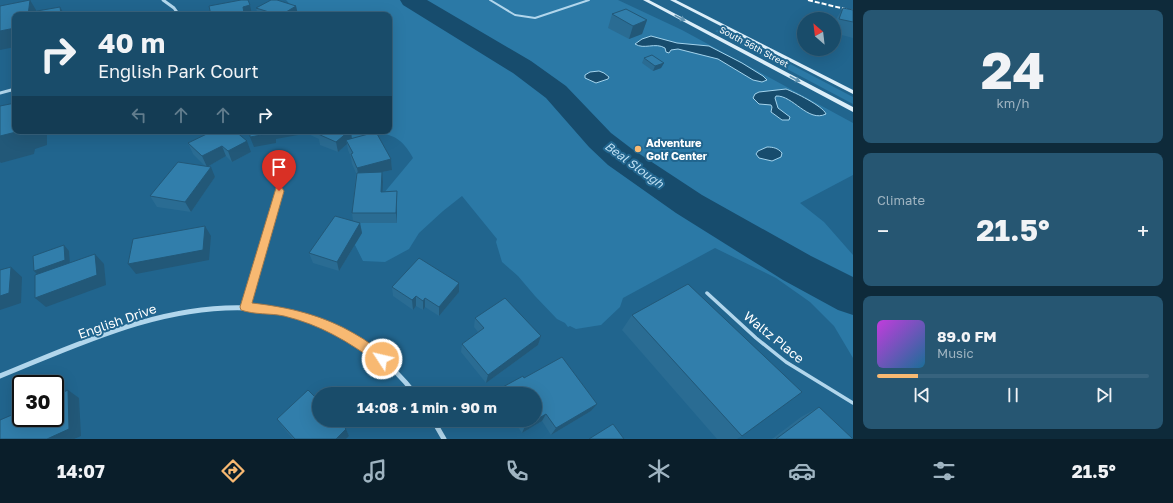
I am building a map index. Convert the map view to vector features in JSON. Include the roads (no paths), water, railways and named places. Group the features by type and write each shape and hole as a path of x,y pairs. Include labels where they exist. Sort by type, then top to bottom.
{"main road":[{"name":"South 56th Street","path":"645,0 853,110"},
{"name":"South 56th Street","path":"672,0 853,92"}],"street":[{"path":"163,0 177,12"},
{"path":"0,93 12,90"},
{"path":"245,307 279,191"},
{"name":"English Drive","path":"0,376 129,325 169,314 209,308 245,307 283,311 318,322 351,337 382,359 410,387"},
{"path":"437,427 444,439"}],"lane":[{"path":"490,0 514,15 535,18 589,0"},
{"name":"Waltz Place","path":"707,292 756,338 786,362 853,402"}],"waterway":[{"name":"Beal Slough","path":"411,0 522,67 556,92 600,140 620,157 689,204 797,268 853,297"}],"railway":[{"path":"808,0 853,11"}],"place":[{"name":"Adventure Golf Center","path":"638,149"}]}
